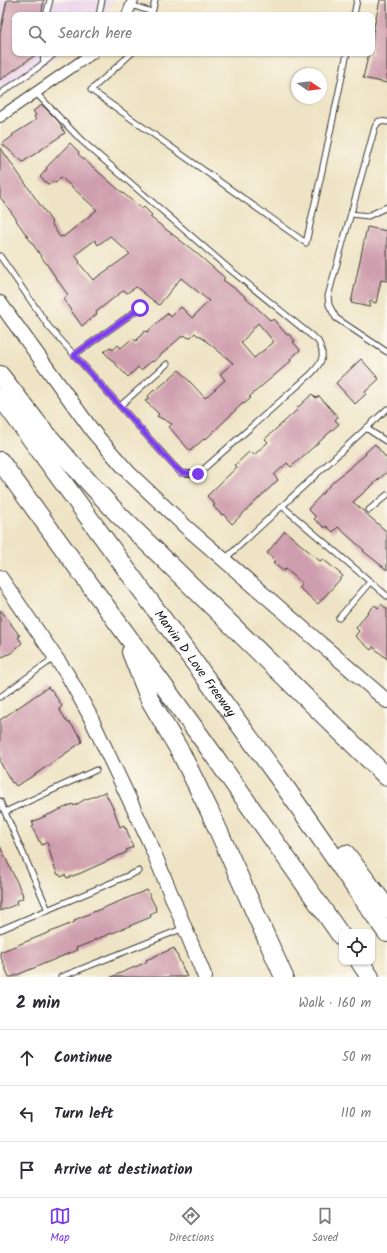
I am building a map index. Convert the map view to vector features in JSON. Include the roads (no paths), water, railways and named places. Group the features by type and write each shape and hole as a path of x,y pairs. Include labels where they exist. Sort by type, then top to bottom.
{"highway":[{"path":"0,375 48,436 117,513 387,777"},
{"name":"Marvin D Love Freeway","path":"0,396 283,784 387,933"},
{"path":"0,461 279,846 339,933"},
{"path":"122,628 150,700 181,754 210,812 284,977"},
{"path":"283,784 335,839 387,908"}],"main road":[{"path":"0,303 94,433 129,473 224,560 387,701"},
{"path":"0,577 67,674 89,714 149,841 205,977"}],"street":[{"path":"0,117 88,56"}],"lane":[{"path":"47,12 50,0"},
{"path":"100,12 102,0"},
{"path":"152,12 155,0"},
{"path":"355,12 357,0"},
{"path":"132,3 150,12"},
{"path":"43,56 44,63"},
{"path":"0,94 52,56"},
{"path":"129,56 91,90 306,243 345,56"},
{"path":"0,256 49,327 174,466 182,473 198,474 321,365 323,350 318,341 227,267 81,140 36,93"},
{"path":"387,122 379,121 375,127 328,296 329,305 336,318 387,352"},
{"path":"351,214 368,216 387,207"},
{"path":"74,355 140,308"},
{"path":"120,406 167,364"},
{"path":"224,560 387,409"},
{"path":"366,428 387,442"},
{"path":"369,510 387,495"},
{"path":"282,506 387,596"},
{"path":"339,618 370,582"},
{"path":"0,696 55,657"},
{"path":"5,812 96,770"},
{"path":"0,801 48,910"},
{"path":"0,930 139,871"},
{"path":"61,977 184,928"}]}
